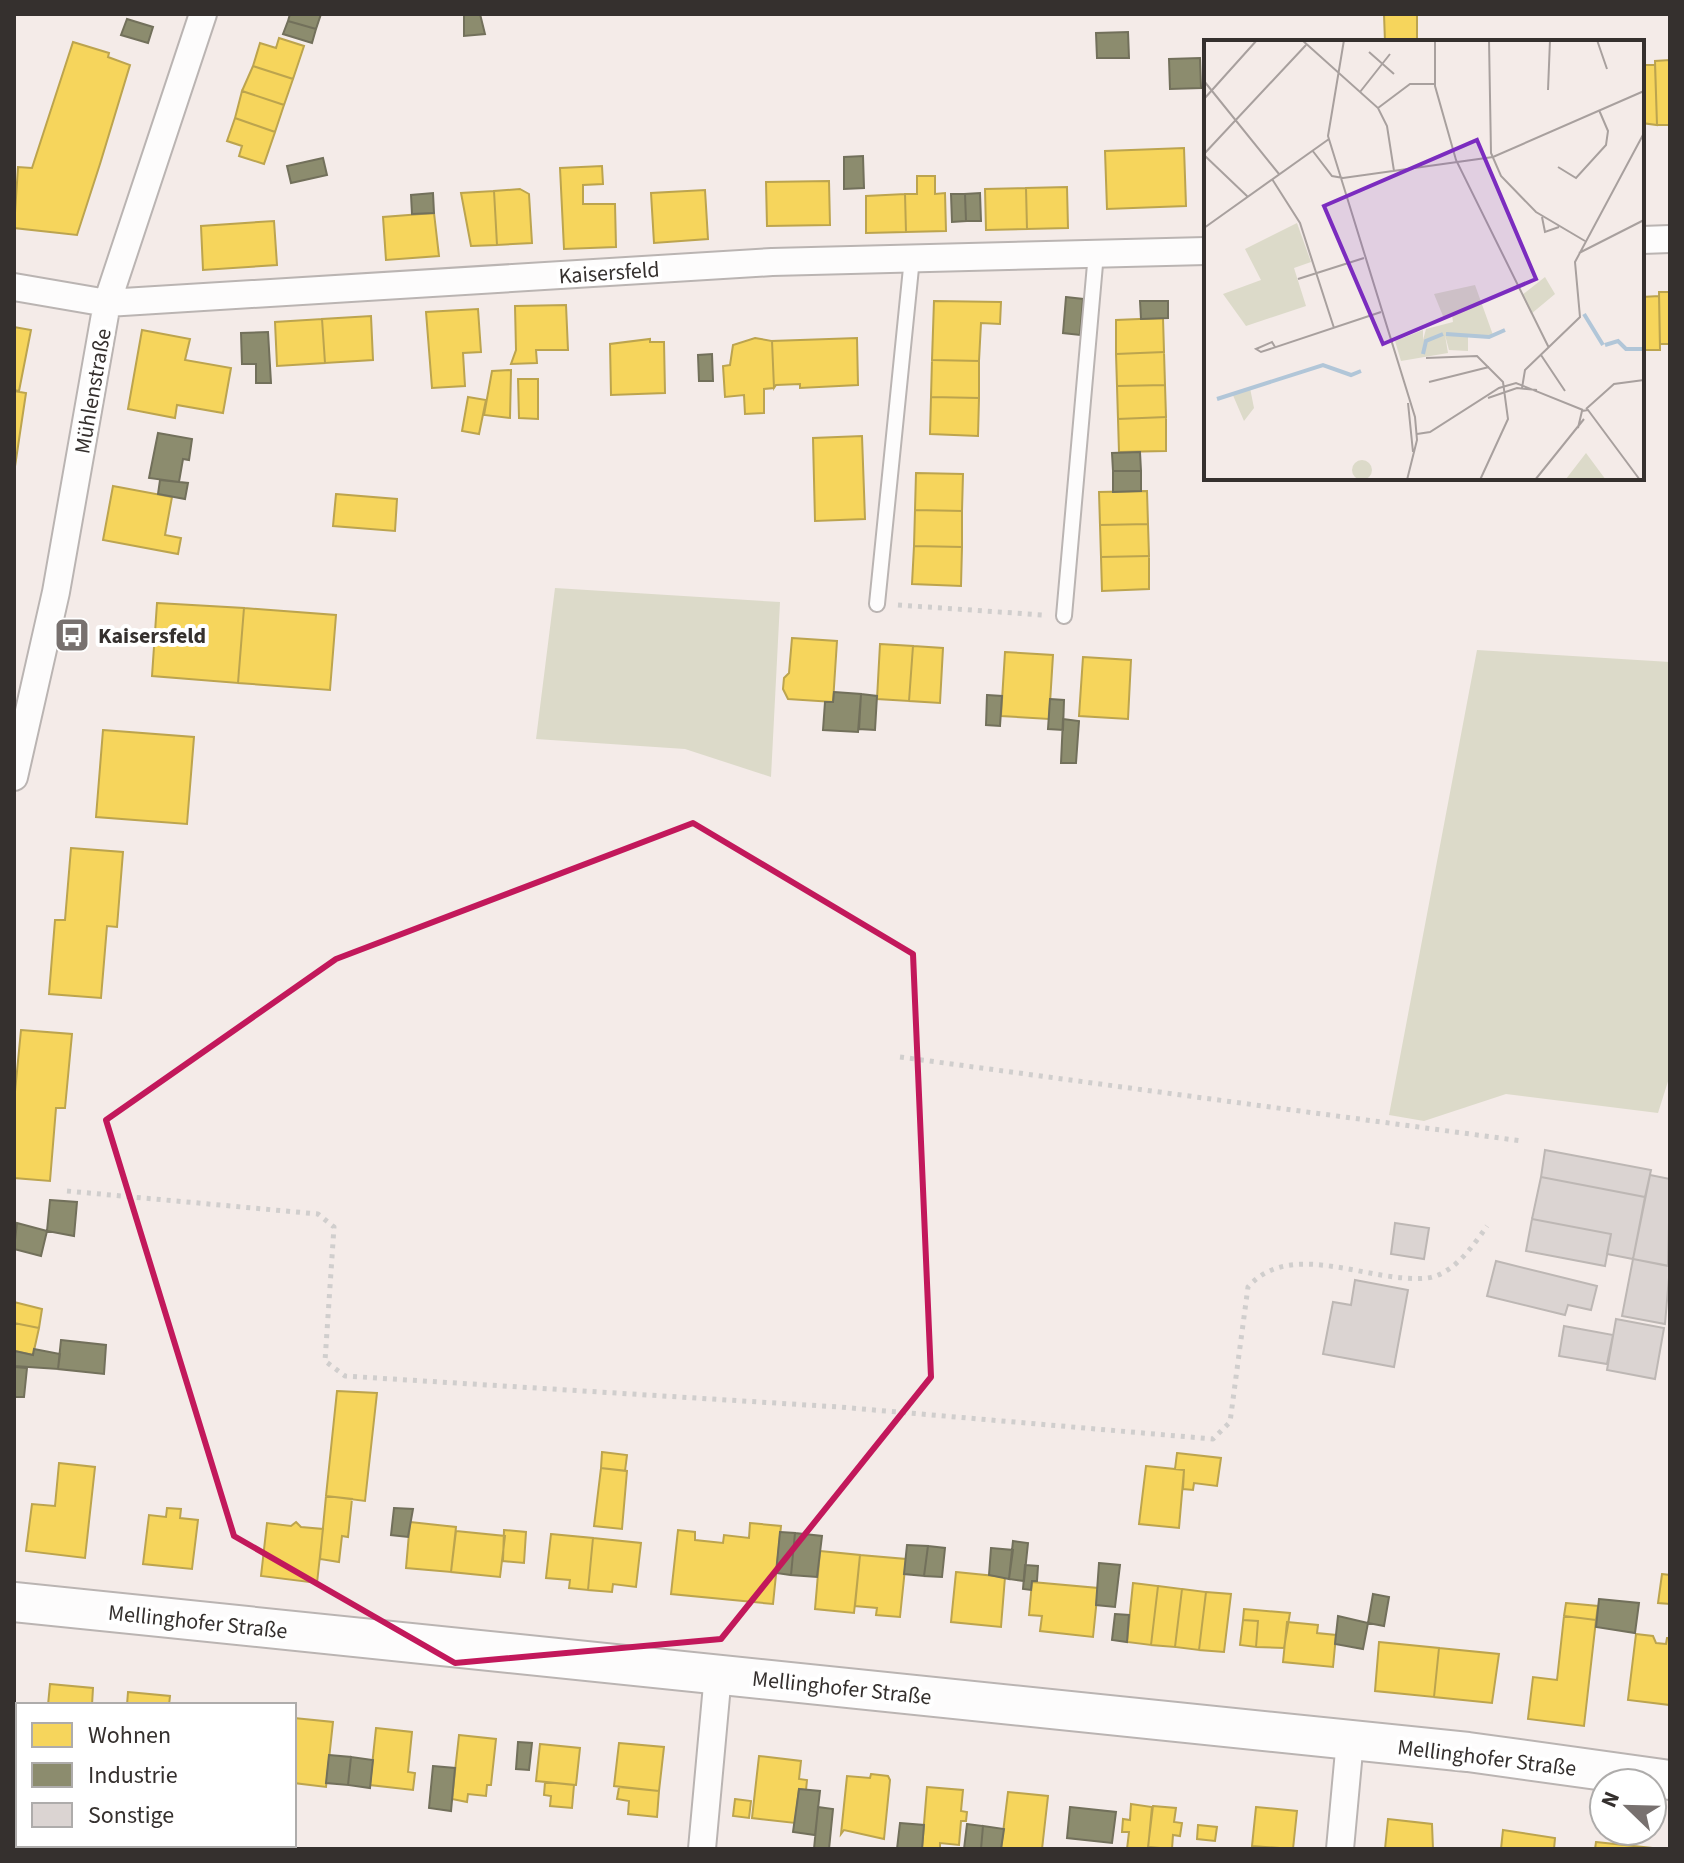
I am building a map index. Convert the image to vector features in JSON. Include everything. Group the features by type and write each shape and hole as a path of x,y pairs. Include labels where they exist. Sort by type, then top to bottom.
{"main road":[{"name":"Mellinghofer Straße","path":"14,1602 1468,1752 1670,1780"}],"street":[{"name":"Mühlenstraße","path":"14,777 56,592 107,303 203,14"},
{"path":"1644,240 1670,239"},
{"name":"Kaisersfeld","path":"14,287 60,292 107,303 772,262 1204,251"},
{"path":"702,1849 718,1674"},
{"path":"1340,1849 1350,1740"}],"lane":[{"path":"1064,616 1096,253"},
{"path":"877,604 912,258"}],"path":[{"path":"877,604 1064,616"},
{"path":"900,1057 1522,1141"},
{"path":"67,1191 318,1214 334,1227 325,1361 345,1376 839,1407 1213,1439 1230,1422 1248,1287 1262,1271 1300,1264 1429,1278 1464,1257 1487,1226"}],"highlighted area":[{"path":"693,823 913,954 931,1377 721,1639 455,1663 234,1536 106,1120 336,959"}],"shaded area":[{"path":"555,588 780,602 771,777 685,749 536,739"},
{"path":"1477,650 1670,662 1670,1075 1658,1113 1506,1094 1424,1121 1389,1115"}],"building: Wohnen":[{"path":"1384,14 1417,14 1417,40 1385,40"},
{"path":"279,38 304,46 293,79 253,66 260,43 276,48"},
{"path":"73,42 109,53 108,57 130,65 100,164 77,235 14,228 18,167 32,168"},
{"path":"1670,60 1669,125 1657,125 1655,61"},
{"path":"1644,65 1655,65 1657,125 1644,123"},
{"path":"253,66 293,79 284,105 242,91"},
{"path":"242,91 284,105 275,132 235,118"},
{"path":"235,118 275,132 264,164 239,156 242,146 227,141"},
{"path":"1184,148 1186,206 1107,209 1105,151"},
{"path":"602,166 603,184 583,185 583,204 615,204 616,247 564,249 560,168"},
{"path":"917,176 935,176 935,194 945,193 946,231 906,232 905,194 917,194"},
{"path":"829,181 830,225 767,226 766,182"},
{"path":"1067,187 1068,228 1027,229 1026,188"},
{"path":"1026,188 1027,229 986,230 985,189"},
{"path":"520,189 529,194 532,243 497,245 494,191"},
{"path":"705,190 708,239 654,243 651,193"},
{"path":"494,191 497,245 471,246 461,193"},
{"path":"905,194 906,232 866,233 866,196"},
{"path":"434,213 439,256 386,260 383,217"},
{"path":"274,221 277,265 203,270 201,226"},
{"path":"1659,292 1670,292 1670,344 1660,344"},
{"path":"1659,296 1660,350 1644,350 1644,297"},
{"path":"934,301 1001,302 1000,324 981,323 979,361 932,360"},
{"path":"566,305 568,350 536,350 537,363 511,364 516,350 515,306"},
{"path":"478,309 481,352 463,353 465,386 432,388 426,312"},
{"path":"371,316 373,360 325,363 322,319"},
{"path":"1163,318 1164,352 1116,354 1116,320"},
{"path":"322,319 325,363 277,366 275,322"},
{"path":"14,327 31,330 19,391 14,390"},
{"path":"142,330 190,339 185,360 231,368 223,413 177,405 175,418 128,409"},
{"path":"755,338 772,341 774,388 764,389 764,413 745,414 744,395 725,397 723,366 730,365 733,345"},
{"path":"857,338 858,385 800,388 800,384 776,385 774,388 772,341"},
{"path":"650,339 650,342 664,342 665,393 611,395 610,344"},
{"path":"1164,352 1165,385 1117,386 1116,354"},
{"path":"932,360 979,361 979,398 931,397"},
{"path":"511,370 510,418 484,415 492,371"},
{"path":"518,379 538,379 538,419 519,418"},
{"path":"1165,385 1166,417 1118,419 1117,386"},
{"path":"14,391 26,393 14,473"},
{"path":"468,397 486,400 479,434 462,431"},
{"path":"931,397 979,398 978,436 930,434"},
{"path":"1166,417 1166,451 1119,452 1118,419"},
{"path":"862,436 865,519 815,521 813,438"},
{"path":"916,473 963,474 962,511 915,510"},
{"path":"113,486 172,497 165,535 181,538 178,554 103,540"},
{"path":"1147,491 1148,524 1100,525 1099,492"},
{"path":"336,494 397,499 395,531 333,526"},
{"path":"915,510 962,511 962,547 914,546"},
{"path":"1148,524 1149,556 1101,557 1100,525"},
{"path":"914,546 962,547 961,586 912,584"},
{"path":"1149,556 1149,589 1102,591 1101,557"},
{"path":"157,603 244,608 238,683 152,676"},
{"path":"244,608 336,615 330,690 238,683"},
{"path":"792,638 837,641 833,702 788,699 783,689 784,678 789,673"},
{"path":"880,644 913,646 909,701 877,699"},
{"path":"913,646 943,648 940,703 909,701"},
{"path":"1005,652 1053,655 1049,719 1001,716"},
{"path":"1083,657 1131,660 1128,719 1079,716"},
{"path":"103,730 194,737 187,824 96,817"},
{"path":"71,848 123,852 117,927 107,926 101,998 49,994 55,920 65,920"},
{"path":"21,1030 72,1034 65,1108 56,1108 50,1181 14,1178 14,1102"},
{"path":"14,1302 42,1309 39,1328 14,1323"},
{"path":"14,1323 39,1328 33,1355 14,1351"},
{"path":"337,1391 377,1393 365,1501 326,1496"},
{"path":"602,1452 627,1455 625,1471 601,1468"},
{"path":"1177,1453 1221,1458 1217,1486 1194,1483 1193,1490 1183,1489 1184,1470 1175,1469"},
{"path":"59,1463 95,1467 85,1558 26,1551 32,1504 55,1506"},
{"path":"1146,1466 1184,1470 1179,1528 1139,1524"},
{"path":"601,1468 627,1471 622,1529 594,1526"},
{"path":"326,1496 352,1499 348,1537 342,1536 339,1562 320,1559"},
{"path":"167,1508 181,1509 180,1518 198,1520 192,1569 143,1564 149,1515 166,1517"},
{"path":"296,1522 301,1527 323,1529 317,1583 261,1576 267,1523 291,1526"},
{"path":"410,1522 456,1527 451,1572 406,1568"},
{"path":"750,1523 781,1526 773,1604 671,1594 678,1530 695,1532 695,1540 723,1543 724,1535 749,1538"},
{"path":"504,1530 526,1532 524,1563 503,1561"},
{"path":"456,1531 505,1536 500,1577 451,1572"},
{"path":"551,1534 593,1538 588,1590 569,1588 570,1580 546,1578"},
{"path":"593,1538 641,1543 636,1587 613,1584 612,1592 588,1590"},
{"path":"820,1551 860,1555 854,1613 815,1609"},
{"path":"860,1555 906,1559 900,1617 876,1615 877,1608 855,1606"},
{"path":"956,1572 1005,1577 1001,1627 951,1622"},
{"path":"1662,1574 1670,1575 1670,1604 1658,1603"},
{"path":"1032,1582 1098,1588 1093,1637 1040,1631 1042,1616 1029,1615"},
{"path":"1133,1583 1158,1586 1151,1645 1127,1642"},
{"path":"1158,1586 1182,1589 1175,1647 1151,1645"},
{"path":"1182,1589 1206,1592 1199,1650 1175,1647"},
{"path":"1206,1592 1231,1594 1224,1652 1199,1650"},
{"path":"1566,1603 1598,1606 1596,1620 1564,1616"},
{"path":"1244,1609 1290,1613 1284,1648 1256,1647 1258,1621 1243,1620"},
{"path":"1564,1616 1596,1620 1584,1726 1528,1719 1533,1677 1557,1680"},
{"path":"1243,1620 1258,1621 1256,1647 1240,1645"},
{"path":"1287,1622 1318,1625 1317,1633 1336,1635 1333,1667 1283,1662"},
{"path":"1636,1634 1653,1636 1656,1643 1666,1644 1667,1638 1670,1638 1670,1705 1628,1700"},
{"path":"1379,1642 1439,1648 1434,1697 1375,1691"},
{"path":"1439,1648 1499,1654 1492,1703 1434,1697"},
{"path":"50,1684 93,1688 92,1703 48,1703"},
{"path":"128,1692 170,1696 169,1703 127,1703"},
{"path":"296,1718 333,1722 326,1787 296,1783"},
{"path":"376,1728 412,1732 408,1772 415,1773 413,1790 370,1785"},
{"path":"459,1735 496,1739 491,1785 487,1785 486,1796 468,1794 467,1802 452,1799"},
{"path":"619,1743 664,1747 659,1791 614,1786"},
{"path":"540,1744 580,1748 576,1785 536,1781"},
{"path":"759,1756 801,1761 799,1779 807,1780 806,1790 799,1789 795,1823 752,1818"},
{"path":"871,1774 888,1776 890,1780 884,1839 844,1830 841,1834 847,1776 870,1778"},
{"path":"545,1782 574,1785 572,1808 550,1806 551,1796 544,1795"},
{"path":"619,1787 659,1791 657,1817 628,1814 629,1801 617,1799"},
{"path":"927,1787 963,1790 961,1811 967,1812 966,1821 961,1821 959,1845 940,1843 940,1849 922,1848"},
{"path":"1008,1792 1048,1796 1042,1849 1001,1849"},
{"path":"735,1799 751,1801 749,1818 733,1816"},
{"path":"1131,1804 1152,1807 1148,1849 1127,1849 1129,1832 1122,1832 1123,1819 1130,1820"},
{"path":"1153,1806 1176,1808 1174,1822 1182,1823 1180,1836 1173,1835 1172,1849 1148,1847"},
{"path":"1256,1807 1297,1811 1293,1849 1252,1846"},
{"path":"1388,1819 1432,1824 1433,1849 1385,1849"},
{"path":"1198,1825 1217,1827 1215,1841 1197,1839"},
{"path":"1503,1830 1555,1838 1554,1849 1501,1849"},
{"path":"1643,1847 1662,1849 1595,1849"}],"building: Industrie":[{"path":"290,14 321,14 316,29 288,21"},
{"path":"464,14 480,14 485,34 464,36"},
{"path":"127,19 153,27 148,43 121,35"},
{"path":"288,21 316,29 312,43 283,34"},
{"path":"1128,32 1129,58 1097,58 1096,33"},
{"path":"1200,58 1201,88 1170,89 1169,59"},
{"path":"863,156 864,188 844,189 844,157"},
{"path":"323,158 327,175 291,183 287,166"},
{"path":"433,193 434,213 412,214 411,195"},
{"path":"980,193 981,221 966,221 965,194"},
{"path":"951,194 965,194 966,221 952,222"},
{"path":"1066,297 1083,299 1080,335 1063,333"},
{"path":"1140,301 1168,301 1168,318 1141,319"},
{"path":"268,332 271,383 256,383 256,364 242,364 241,333"},
{"path":"712,354 713,381 699,381 698,355"},
{"path":"158,433 192,439 189,460 183,459 179,482 149,478"},
{"path":"1140,452 1141,471 1113,471 1112,453"},
{"path":"1113,471 1141,471 1141,491 1113,492"},
{"path":"160,480 188,483 185,499 158,494"},
{"path":"834,692 861,694 858,732 823,730 825,702 833,702"},
{"path":"861,694 877,696 875,730 859,729"},
{"path":"987,695 1002,696 1000,726 986,725"},
{"path":"1050,699 1064,700 1063,730 1048,729"},
{"path":"1063,719 1079,721 1076,763 1061,763"},
{"path":"50,1200 77,1202 74,1236 47,1231"},
{"path":"17,1223 47,1231 41,1256 14,1249"},
{"path":"61,1340 106,1345 104,1374 58,1369"},
{"path":"34,1349 60,1354 58,1369 14,1366 15,1351 33,1355"},
{"path":"14,1367 27,1368 24,1397 14,1397"},
{"path":"394,1508 413,1509 408,1537 391,1535"},
{"path":"780,1532 795,1533 791,1575 776,1573"},
{"path":"795,1533 822,1536 817,1577 791,1575"},
{"path":"1013,1541 1028,1543 1024,1581 1009,1579"},
{"path":"907,1545 928,1546 924,1576 904,1574"},
{"path":"928,1546 945,1548 942,1577 924,1576"},
{"path":"991,1548 1013,1550 1009,1579 989,1575"},
{"path":"1099,1563 1120,1565 1115,1607 1096,1605"},
{"path":"1025,1565 1038,1566 1037,1581 1032,1581 1031,1590 1023,1589"},
{"path":"1373,1594 1389,1597 1384,1626 1368,1623"},
{"path":"1599,1599 1639,1603 1635,1633 1596,1627"},
{"path":"1115,1614 1129,1615 1127,1642 1112,1640"},
{"path":"1338,1616 1368,1623 1363,1649 1335,1644"},
{"path":"518,1742 532,1743 529,1770 516,1769"},
{"path":"329,1755 351,1757 348,1785 326,1783"},
{"path":"351,1757 373,1760 370,1788 348,1785"},
{"path":"433,1766 455,1768 451,1811 429,1808"},
{"path":"799,1789 820,1791 815,1835 793,1832"},
{"path":"818,1807 833,1809 829,1849 814,1849"},
{"path":"1070,1807 1116,1812 1112,1843 1067,1838"},
{"path":"900,1823 924,1825 922,1849 897,1849"},
{"path":"967,1824 983,1826 981,1849 964,1849"},
{"path":"983,1826 1004,1829 1001,1849 981,1849"}],"building: Sonstige":[{"path":"1545,1150 1651,1170 1645,1197 1541,1177"},
{"path":"1650,1175 1670,1179 1668,1266 1633,1259"},
{"path":"1541,1177 1645,1197 1633,1259 1607,1254 1611,1234 1532,1219"},
{"path":"1532,1219 1611,1234 1605,1266 1526,1251"},
{"path":"1395,1223 1429,1228 1424,1259 1391,1254"},
{"path":"1633,1259 1670,1266 1665,1324 1622,1316"},
{"path":"1496,1261 1597,1286 1591,1310 1568,1305 1565,1315 1487,1296"},
{"path":"1355,1280 1408,1290 1394,1367 1323,1354 1333,1302 1351,1305"},
{"path":"1616,1319 1664,1328 1655,1379 1607,1370"},
{"path":"1564,1326 1613,1335 1607,1364 1559,1356"}],"place":[{"name":"Kaisersfeld","path":"72,635"}]}
